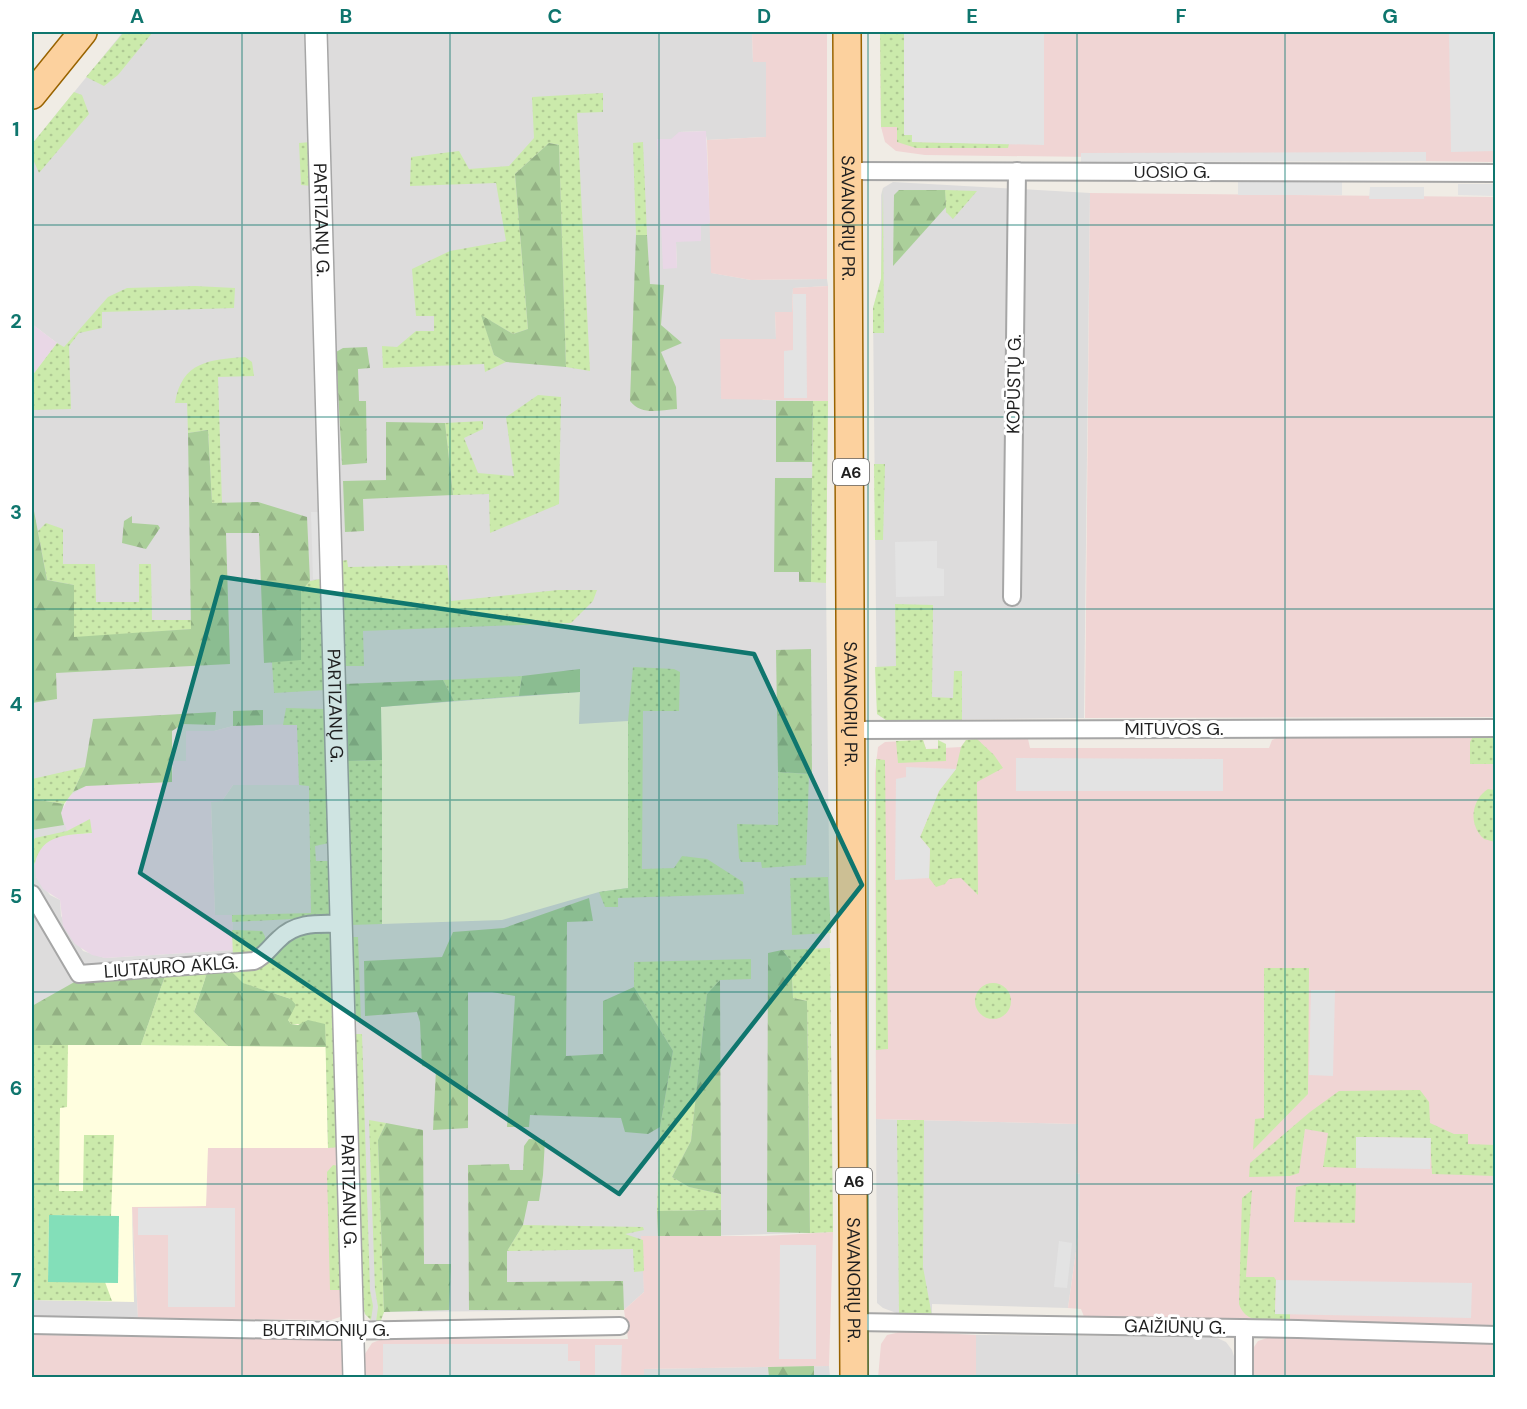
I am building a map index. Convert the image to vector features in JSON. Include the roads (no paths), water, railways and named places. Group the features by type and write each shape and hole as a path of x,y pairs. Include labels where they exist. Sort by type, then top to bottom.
{"main road":[{"path":"32,95 83,32"},
{"name":"SAVANORIŲ PR.","path":"847,32 854,1377"}],"street":[{"name":"PARTIZANŲ G.","path":"316,32 354,1377"},
{"name":"UOSIO G.","path":"849,171 1496,173"},
{"name":"KOPŪSTŲ G.","path":"1012,597 1017,171"},
{"name":"MITUVOS G.","path":"852,730 1496,728"},
{"name":"LIUTAURO AKLG.","path":"32,894 79,974 254,961 262,957 279,938 299,925 343,924"},
{"name":"GAIŽIŪNŲ G.","path":"854,1322 1244,1328 1496,1335"},
{"name":"BUTRIMONIŲ G.","path":"32,1325 354,1330 621,1326"},
{"path":"1244,1328 1244,1377"}]}
